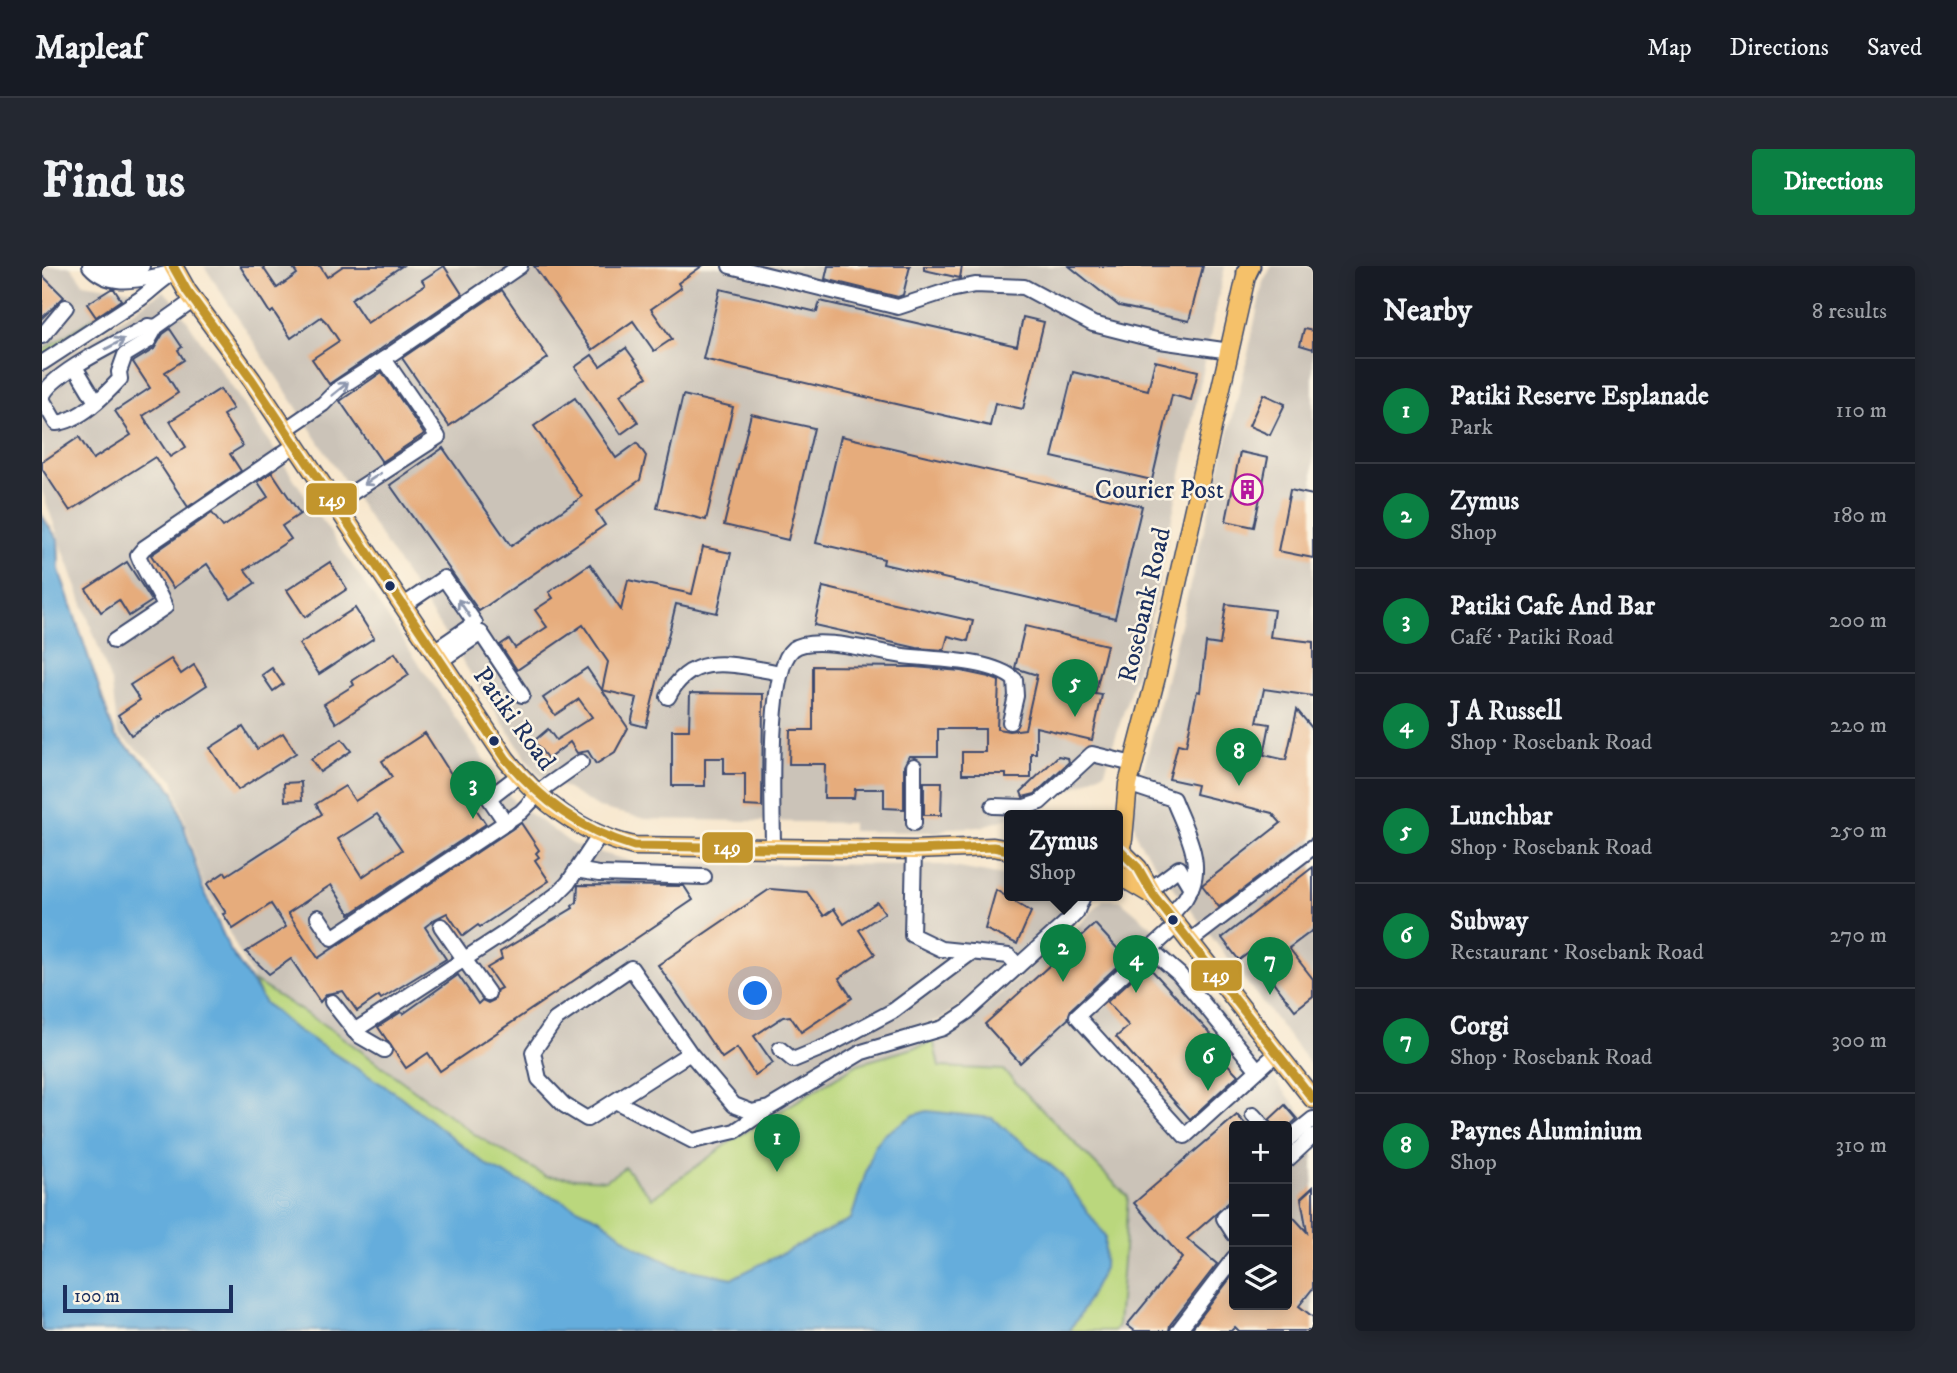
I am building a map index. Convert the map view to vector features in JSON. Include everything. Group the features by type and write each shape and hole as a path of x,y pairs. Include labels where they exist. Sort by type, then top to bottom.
{"main road":[{"name":"Patiki Road","path":"171,268 252,380 519,775 538,796 563,816 599,835 634,846 1004,849"},
{"name":"Rosebank Road","path":"1123,841 1128,784 1156,677 1248,268"},
{"name":"Rosebank Road","path":"1113,810 1128,784"},
{"path":"1123,853 1138,868 1152,892 1313,1099"},
{"path":"1123,876 1152,892"}],"lane":[{"path":"90,266 103,278 114,281 142,279 171,268"},
{"path":"104,266 118,269 142,266"},
{"path":"114,641 164,607 162,599 144,573 138,555 144,548 290,438 339,388 520,266"},
{"path":"730,266 898,307 975,285 1024,286 1093,324 1160,341 1230,351"},
{"path":"42,363 140,299 171,268"},
{"path":"156,327 148,326 75,367 44,391 42,398 56,423 66,422 96,402 120,379 119,372 125,355 148,341 156,327 194,300"},
{"path":"42,336 66,307"},
{"path":"335,504 438,437 384,359"},
{"path":"75,367 96,402"},
{"path":"404,605 444,578 475,623 437,656"},
{"path":"437,656 481,632 522,695"},
{"path":"773,848 775,696 783,663 793,649 817,642 874,652 969,663 1006,671 1015,680 1016,696 1010,722"},
{"path":"668,696 676,682 695,667 727,664 780,673"},
{"path":"993,806 1025,807 1040,802 1092,754 1133,764"},
{"path":"318,917 332,937 521,812 544,788 581,762"},
{"path":"914,766 914,823"},
{"path":"506,822 489,798 519,775"},
{"path":"1128,784 1173,799 1192,849 1196,877 1174,920 1149,948 1077,1016 1185,1136 1277,1053"},
{"path":"354,1031 556,895 568,884 599,835"},
{"path":"1190,941 1313,847"},
{"path":"914,850 912,935 941,949 1009,956 1018,966"},
{"path":"1152,892 1179,868 1191,888"},
{"path":"576,870 599,874 704,877"},
{"path":"617,1102 693,1141 735,1131 862,1052 943,1028 967,1012 1069,920 1076,913 1081,901"},
{"path":"442,926 488,993"},
{"path":"1149,948 1179,974 1257,1069"},
{"path":"780,1049 793,1060 827,1046 893,1011 972,952"},
{"path":"690,1053 587,1119 564,1105 539,1079 533,1052 555,1020 631,968 690,1053 734,1105 752,1112 769,1108"},
{"path":"332,1002 354,1031 384,1050"},
{"path":"1292,1136 1313,1119"},
{"path":"1292,1155 1313,1136"},
{"path":"1178,1331 1229,1265"}],"shaded area":[{"path":"42,266 71,266 83,283 135,291 42,351"},
{"path":"204,266 1225,266 1146,641 1105,771 1034,810 1004,810 1004,820 980,827 948,828 940,832 852,831 852,823 646,819 599,808 564,787 546,781 534,770"},
{"path":"1272,266 1313,266 1313,1068 1149,856 1138,840 1132,814 1245,368 1263,282"},
{"path":"163,291 173,300 499,782 516,804 574,845 637,863 942,865 1004,876 1004,901 1069,901 1066,910 961,1005 939,1020 924,1025 928,1044 858,1064 733,1140 652,1198 606,1180 546,1176 477,1136 335,1032 254,981 202,880 173,779 118,734 112,685 42,491 42,372"},
{"path":"1102,901 1121,901 1166,939 1313,1128 1313,1331 1114,1331 1118,1325 1128,1197 939,1067 934,1044 973,1017 1078,926"}],"green space":[{"path":"135,291 138,296 42,360 42,351"},
{"path":"42,516 58,540 59,570 115,736 167,783 174,793 202,887 230,950 261,996 254,981 335,1032 477,1136 546,1176 606,1180 625,1167 652,1198 733,1140 858,1064 928,1044 928,1040 933,1038 939,1067 1003,1070 1128,1197 1118,1325 1114,1331 42,1331"}],"water":[{"path":"42,516 58,540 59,570 115,736 167,783 174,793 202,887 230,950 265,1003 291,1026 400,1096 489,1167 601,1219 636,1247 680,1268 733,1278 851,1219 874,1147 882,1136 914,1115 927,1111 992,1118 1060,1173 1105,1236 1104,1268 1079,1317 1068,1331 42,1331"}],"building":[{"path":"240,266 262,266 277,288 297,274 292,266 320,266 327,277 343,266 402,266 351,299 367,323 425,285 422,280 444,266 462,294 329,384 312,359 339,341 327,323 321,317 291,338 273,311 270,313"},
{"path":"534,266 702,266 678,283 681,288 651,309 672,339 654,351 633,321 592,350"},
{"path":"828,266 910,266 903,295 898,297 825,279"},
{"path":"924,266 962,266 960,278 924,270"},
{"path":"1069,266 1203,266 1189,321 1119,306"},
{"path":"42,275 64,297 42,318"},
{"path":"114,289 121,300 96,317 87,304"},
{"path":"720,289 817,312 820,301 1017,346 1023,317 1044,322 1023,409 995,403 990,426 703,359"},
{"path":"502,290 548,358 449,426 402,358"},
{"path":"170,329 182,347 178,350 184,360 165,372 178,393 143,416 170,457 186,447 170,421 220,389 233,409 223,415 243,446 230,454 241,471 188,507 155,457 70,511 42,469 42,462 79,437 93,459 131,435 115,411 150,388 133,362 154,349 163,334"},
{"path":"1304,329 1313,331 1313,349 1300,345"},
{"path":"626,348 647,377 620,395 638,422 621,434 575,367 592,355 600,366"},
{"path":"1155,361 1198,371 1191,400 1172,395 1152,480 1052,457 1073,372 1148,390"},
{"path":"382,372 424,434 382,462 340,401"},
{"path":"1263,394 1285,404 1270,435 1249,426"},
{"path":"683,395 733,407 706,520 657,508"},
{"path":"575,398 616,458 637,443 646,456 640,480 596,511 605,525 479,611 390,485 443,448 511,546 582,497 534,426"},
{"path":"751,414 814,428 788,540 724,525"},
{"path":"841,436 1142,506 1115,618 883,564 884,559 816,543"},
{"name":"Courier Post","path":"1240,452 1268,458 1254,527 1226,521"},
{"path":"272,472 300,514 282,526 291,539 245,570 255,583 231,599 207,564 173,588 151,555 212,513 223,527 268,497 258,482"},
{"name":"Courier Post","path":"1290,490 1313,495 1313,558 1278,551"},
{"path":"703,547 731,553 717,613 676,604 646,727 631,723 637,698 602,690 608,662 583,625 517,670 500,645 509,639 515,648 547,627 535,610 553,598 549,592 590,564 621,610 628,580 692,594"},
{"path":"127,562 152,601 129,616 119,600 101,612 86,589"},
{"path":"330,562 347,589 305,617 287,590"},
{"path":"823,587 973,621 968,641 948,636 944,650 917,648 814,625"},
{"path":"1226,604 1274,610 1270,637 1313,642 1313,696 1264,689 1257,722 1270,724 1264,755 1286,760 1297,710 1313,729 1313,837 1219,907 1202,885 1281,823 1272,813 1195,794 1197,785 1169,779 1178,744 1186,746 1197,691 1200,692 1206,643 1220,645"},
{"path":"355,608 374,638 319,674 299,644"},
{"path":"1025,626 1107,645 1095,694 1102,695 1092,740 1036,727 1036,753 1031,753 1031,778 1006,778 1006,774 962,774 962,752 985,752 985,729 938,729 938,756 909,756 904,766 904,809 884,808 884,789 855,789 854,798 824,798 825,764 789,764 790,730 813,730 813,666 915,667 961,671 989,677 999,681 997,729 1025,729 1037,675 1015,668"},
{"path":"395,653 409,675 336,723 324,704 354,685 352,681"},
{"path":"171,659 181,674 194,665 207,685 131,735 118,715 140,700 130,685"},
{"path":"272,668 283,684 273,691 262,675"},
{"path":"587,668 628,728 615,752 596,764 588,751 577,753 570,742 548,759 534,741 548,729 556,740 592,717 579,699 555,715 543,698"},
{"path":"690,693 763,694 762,807 745,806 745,774 724,774 724,758 705,758 705,786 672,786 672,730 689,730"},
{"path":"243,727 257,749 283,733 296,753 238,790 210,748"},
{"path":"425,733 453,777 463,771 467,777 475,772 486,788 472,803 486,824 350,914 331,885 288,913 318,958 521,823 539,850 536,853 539,857 535,860 549,881 463,936 447,913 435,919 425,927 446,959 357,1011 343,991 327,994 320,1002 291,959 269,974 246,952 286,927 271,904 233,929 207,884 225,872 227,875 322,814 316,804 345,786 355,801 392,777 382,761","holes":["377,814 402,850 362,877 338,839"]},
{"path":"342,739 351,751 320,772 311,759"},
{"path":"1058,756 1068,758 1069,762 1035,794 1023,797 1021,792"},
{"path":"301,782 302,800 285,801 284,783"},
{"path":"924,782 942,782 941,815 924,815"},
{"path":"1313,867 1313,930 1289,948 1313,979 1313,996 1295,1010 1250,952 1239,960 1222,938"},
{"path":"578,885 684,886 693,900 440,1071 428,1053 406,1068 378,1027 401,1012 403,1014 458,975 478,1004 482,1000 488,1003 494,1000 497,990 501,988 487,968 502,959 500,952 573,908 577,902"},
{"path":"770,889 807,892 824,916 834,909 844,924 877,902 885,913 859,930 875,954 839,978 852,998 801,1032 790,1016 783,1017 754,1036 773,1063 755,1075 737,1048 722,1058 658,965"},
{"path":"996,890 1004,895 1004,901 1014,901 1031,912 1017,944 985,929"},
{"path":"1095,924 1126,958 1071,1009 1068,1019 1020,1063 985,1024"},
{"path":"1147,965 1220,1044 1213,1049 1238,1075 1190,1119 1116,1037 1129,1026 1107,1002"},
{"path":"1285,1105 1297,1119 1292,1124 1292,1121 1270,1119"},
{"path":"1237,1115 1242,1121 1230,1121"},
{"path":"1229,1122 1229,1202 1187,1239 1217,1264 1170,1325 1169,1331 1135,1331 1127,1325 1182,1258 1134,1203"},
{"path":"1313,1187 1313,1288 1299,1306 1313,1317 1313,1331 1239,1331 1235,1327 1231,1331 1190,1331 1229,1280 1229,1310 1292,1310 1292,1216 1307,1232 1301,1198"}],"transit line":[{"name":"149","path":"173,266 187,291 252,380 506,759 548,801 597,832 634,846 1004,849"},
{"name":"149","path":"1123,853 1138,868 1154,896 1313,1099"}],"place":[{"name":"Courier Post","path":"1247,490"},
{"name":"Lunchbar","path":"1075,717"},
{"name":"Paynes Aluminium","path":"1239,786"},
{"name":"Patiki Cafe And Bar","path":"473,819"},
{"name":"Zymus","path":"1063,982"},
{"name":"J A Russell","path":"1136,993"},
{"name":"Corgi","path":"1270,995"},
{"name":"Subway","path":"1208,1091"},
{"name":"Patiki Reserve Esplanade","path":"777,1172"}]}
